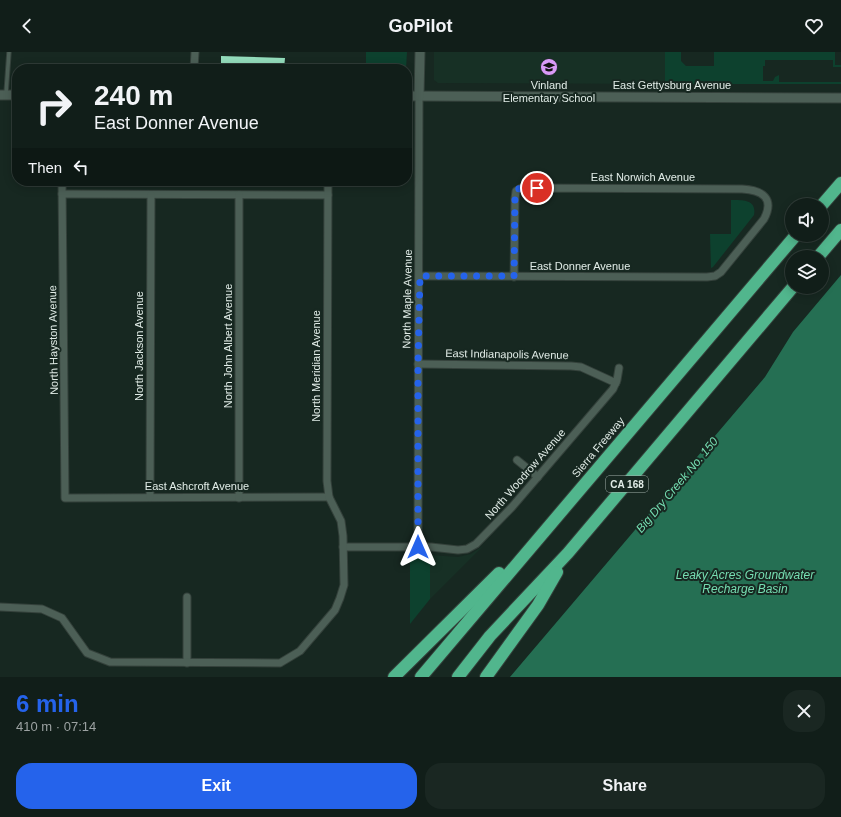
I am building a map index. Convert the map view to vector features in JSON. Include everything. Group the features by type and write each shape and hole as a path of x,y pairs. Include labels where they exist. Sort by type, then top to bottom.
{"highway":[{"path":"828,198 841,183"},
{"path":"824,250 841,230"},
{"name":"Sierra Freeway","path":"421,677 790,242"},
{"name":"CA 168","path":"458,677 490,636 568,553 787,294"},
{"path":"486,677 538,606 568,553"},
{"path":"394,677 499,573 519,560"}],"street":[{"path":"194,52 194,64"},
{"name":"North Maple Avenue","path":"418,547 420,52"},
{"name":"East Gettysburg Avenue","path":"412,96 841,98"},
{"name":"North Hayston Avenue","path":"62,186 65,498"},
{"name":"North Meridian Avenue","path":"0,607 42,609 62,618 87,653 110,662 188,663 280,663 300,651 335,610 344,585 341,521 329,497 327,481 328,186"},
{"name":"East Norwich Avenue","path":"514,276 515,199 516,191 521,188 742,188 755,190 761,193 767,199 768,209 764,219 721,272 715,276"},
{"path":"62,194 328,195"},
{"name":"North Jackson Avenue","path":"150,497 151,195"},
{"name":"North John Albert Avenue","path":"239,195 239,498"},
{"name":"East Donner Avenue","path":"420,276 715,276"},
{"name":"East Indianapolis Avenue","path":"418,364 571,366 581,367 616,382"},
{"name":"North Woodrow Avenue","path":"343,547 418,547 458,550 466,549 476,544 512,507 612,390 616,382 619,368"},
{"path":"517,460 538,477"},
{"name":"East Ashcroft Avenue","path":"65,498 329,497"},
{"path":"187,597 188,663"}],"lane":[{"path":"3,95 9,52"}],"shaded area":[{"path":"366,52 407,52 406,64 366,64"},
{"name":"Vinland Elementary School","path":"434,52 665,52 665,84 438,83 434,80"},
{"path":"665,52 681,52 681,61 686,66 714,66 714,52 835,52 835,65 841,65 841,67 833,67 833,60 765,60 765,66 763,66 763,81 773,81 775,77 779,75 779,82 841,82 841,84 665,84"},
{"path":"731,200 751,203 754,210 754,215 711,268 710,234 731,234"},
{"path":"483,546 430,599 430,555 458,557 471,554"},
{"path":"410,555 430,555 430,599 410,624"}],"water":[{"name":"Leaky Acres Groundwater Recharge Basin","path":"841,275 841,677 510,677 765,377 793,332 825,294 829,294 829,289"}],"building":[{"path":"221,56 285,58 284,64 221,64"}],"place":[{"name":"Vinland Elementary School","path":"549,67"}],"route":[{"path":"418,547 418,364 420,276 514,276 516,191 521,188 537,188"}],"water label":[{"name":"Big Dry Creek No. 150","path":"677,485"}]}
